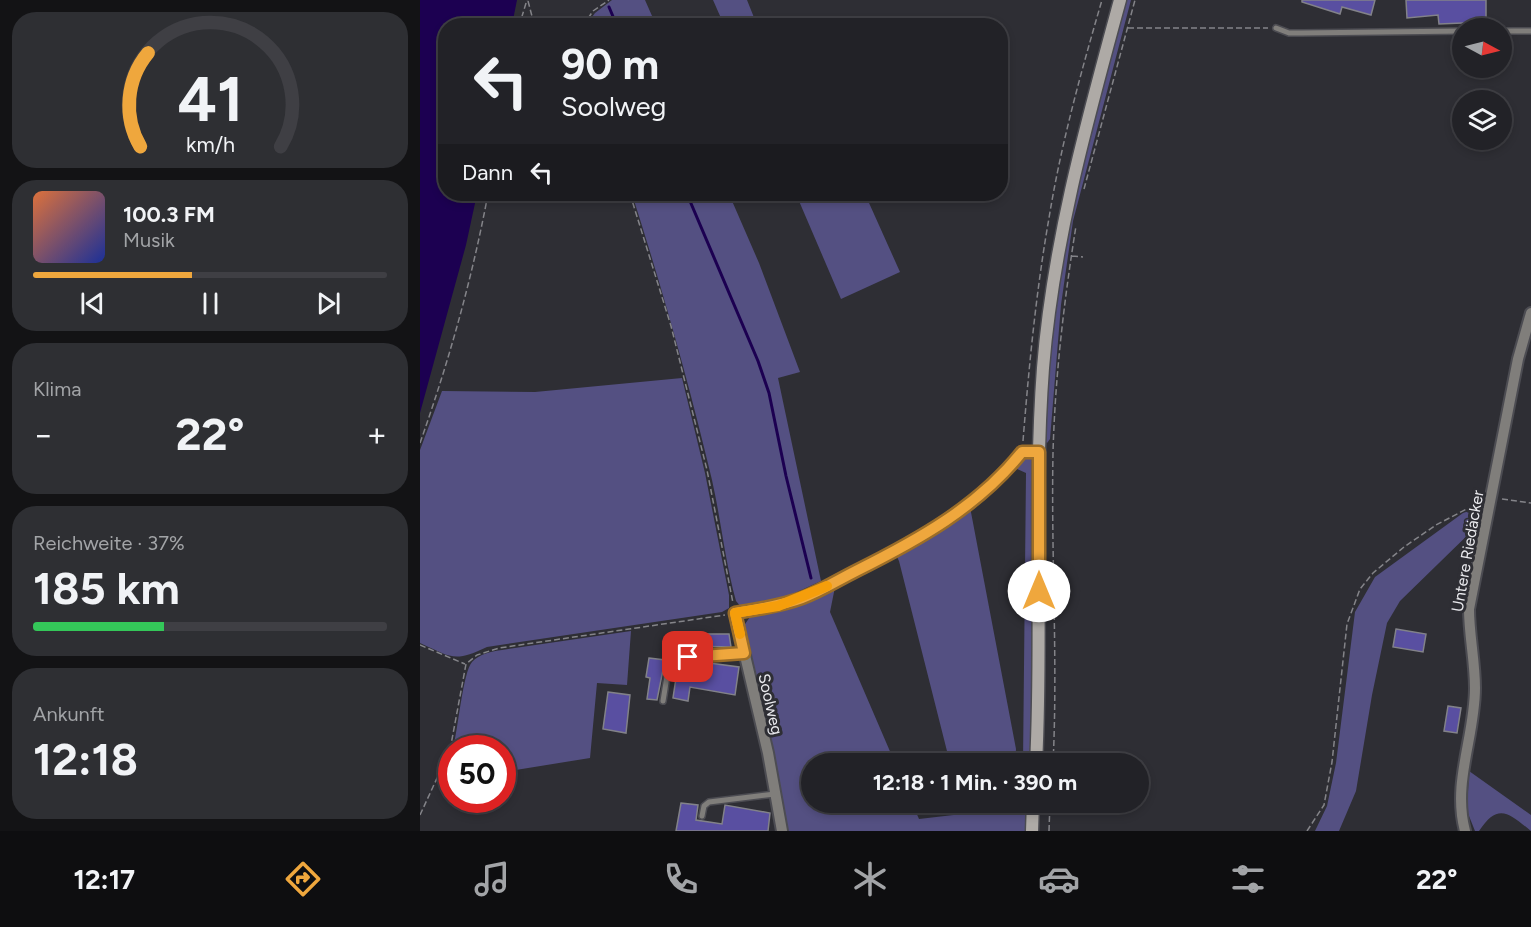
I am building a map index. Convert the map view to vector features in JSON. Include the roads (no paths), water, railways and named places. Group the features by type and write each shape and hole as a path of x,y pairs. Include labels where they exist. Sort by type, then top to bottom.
{"main road":[{"path":"1036,753 1039,452 1043,367 1060,236 1076,164 1120,0"},
{"path":"1032,831 1033,813"}],"street":[{"name":"Untere Riedäcker","path":"1465,831 1459,798 1475,687 1469,634 1469,609 1518,359 1531,314"},
{"name":"Soolweg","path":"782,831 735,613 778,606 803,598 915,541 938,528 982,493 1005,473 1022,452 1039,452"}],"lane":[{"path":"1276,28 1289,33 1452,31"},
{"path":"1512,31 1531,31"},
{"path":"663,701 670,658 744,653"},
{"path":"702,816 704,806 709,802 775,794"}],"waterway":[{"path":"609,7 614,18"},
{"path":"690,201 758,361 769,393 811,578"}]}
